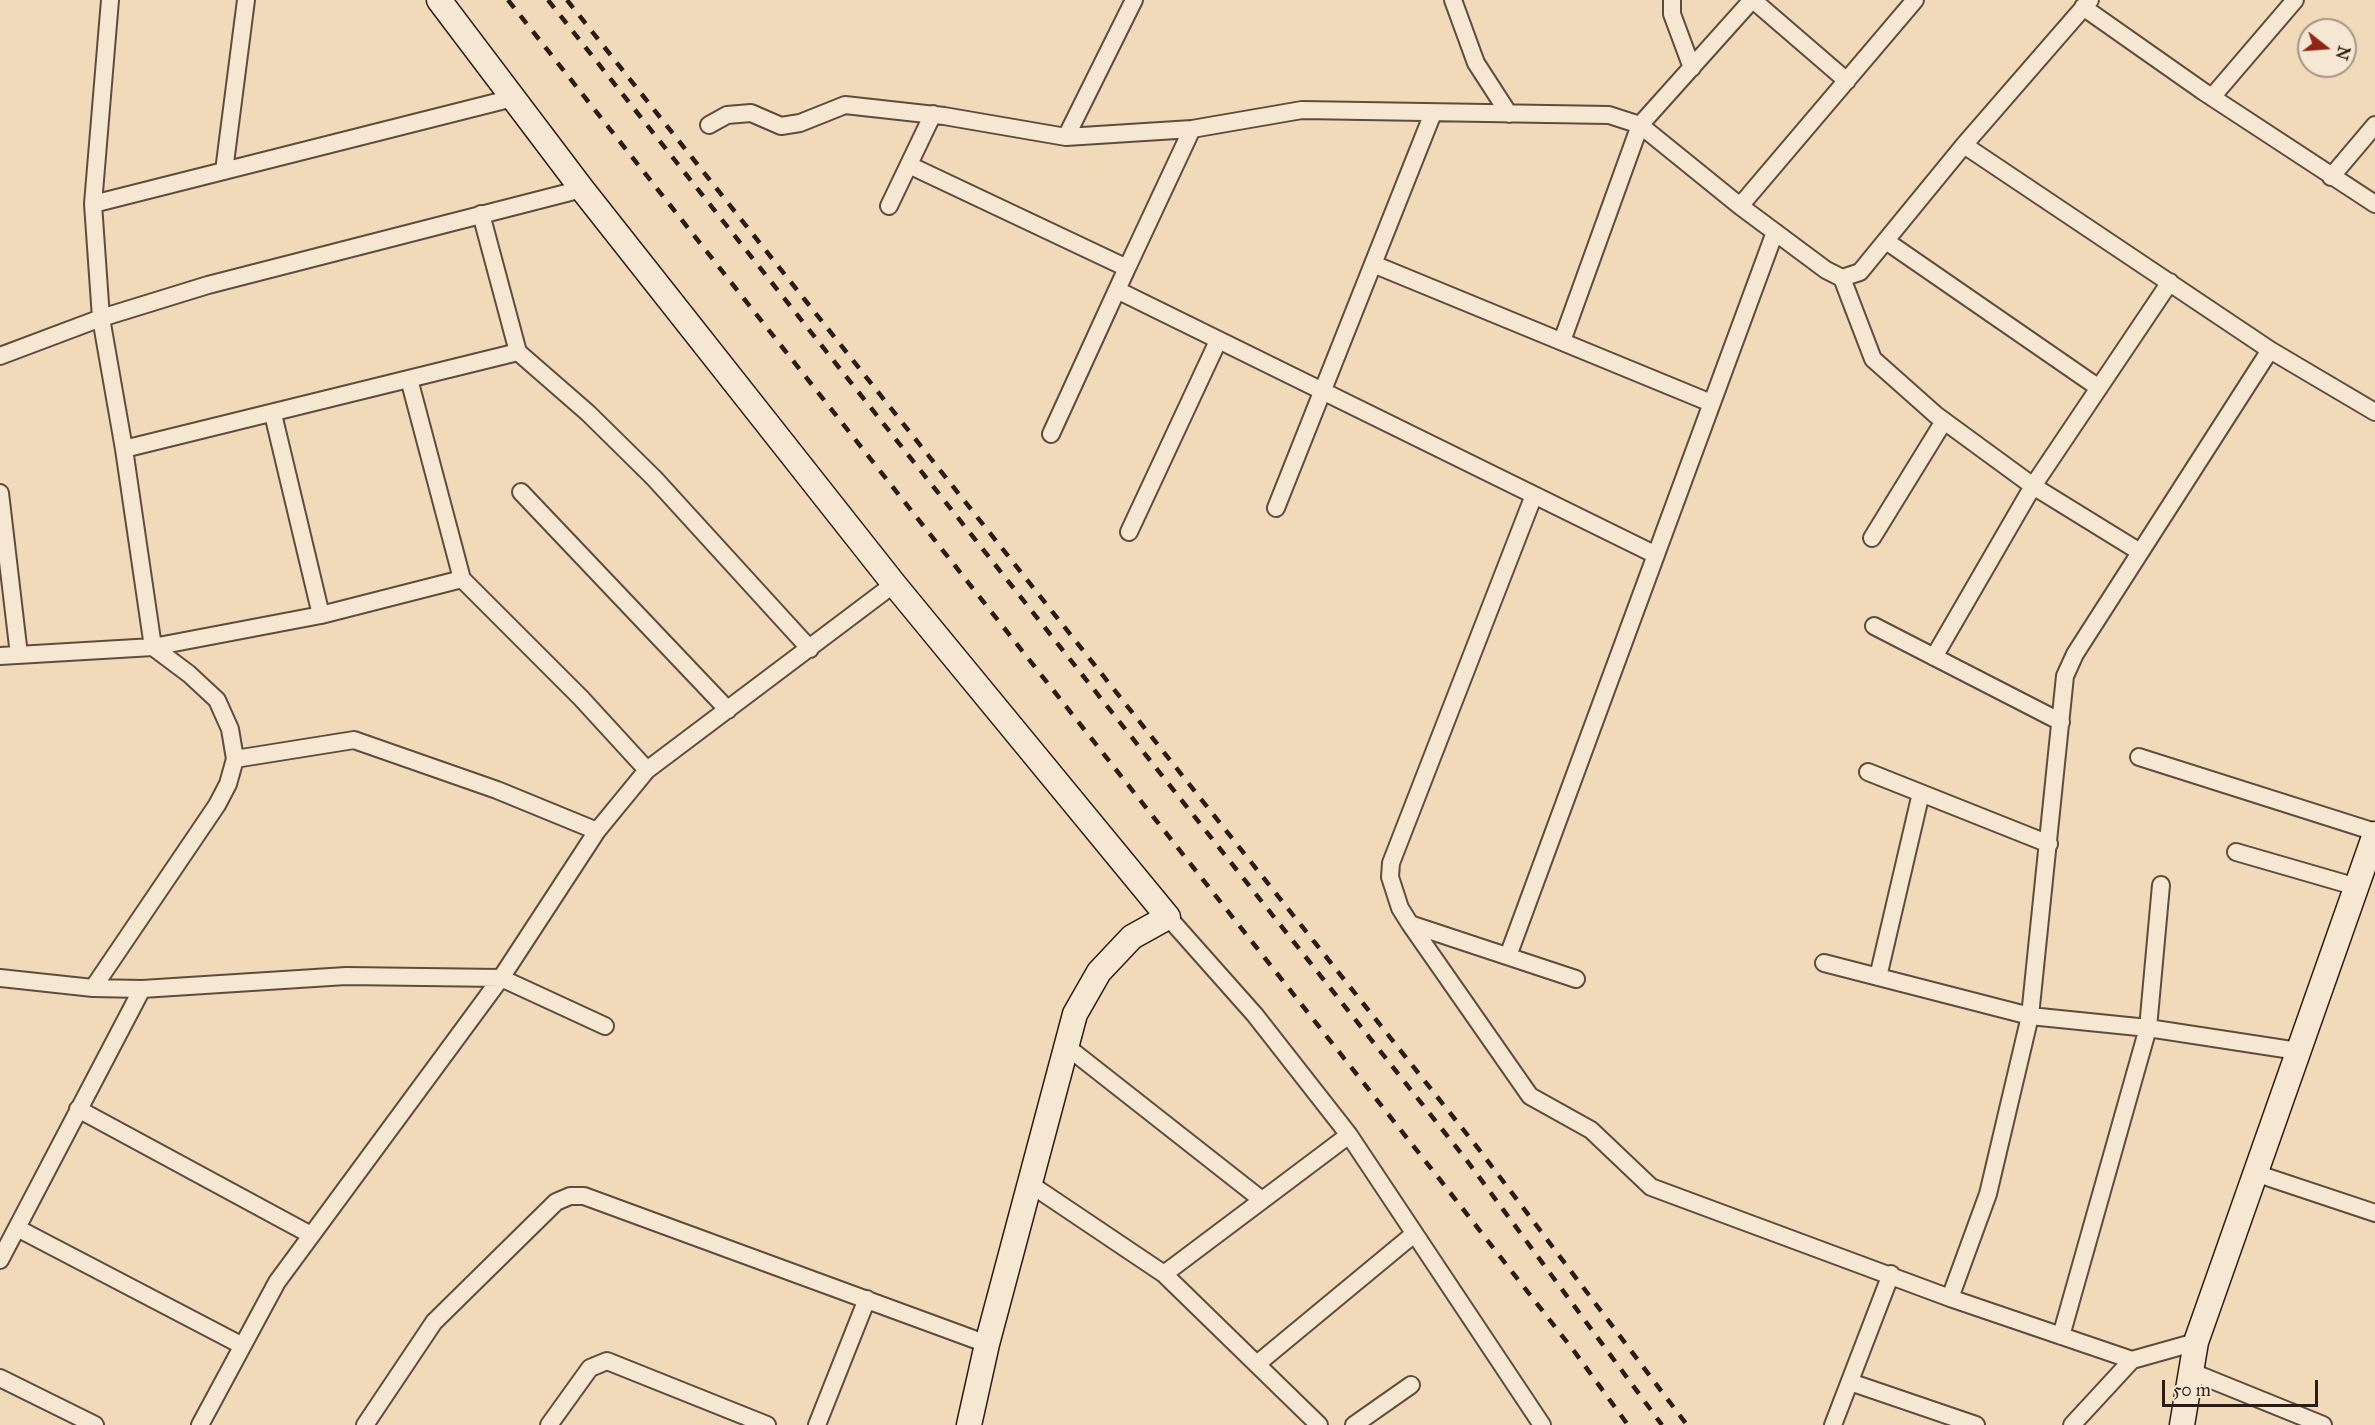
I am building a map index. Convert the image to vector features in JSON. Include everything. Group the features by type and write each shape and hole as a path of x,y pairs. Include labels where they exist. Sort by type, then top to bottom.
{"street":[{"path":"93,988 217,806 228,784 235,759 230,729 218,700 189,674 153,647 124,449 100,318 93,204 110,0"},
{"path":"224,171 246,0"},
{"path":"438,0 582,189 894,584 1168,917 1255,1015 1350,1135 1542,1425"},
{"path":"1066,137 1134,0"},
{"path":"1453,0 1476,63 1509,114"},
{"path":"1671,0 1672,14 1692,68"},
{"path":"1562,342 1640,125 1753,0 1847,81"},
{"path":"1740,206 1915,0"},
{"path":"2212,97 2295,0"},
{"path":"1842,278 1860,272 1964,146 2087,4 2212,97 2375,204"},
{"path":"93,204 513,98"},
{"path":"709,125 727,115 751,112 781,126 800,123 845,105 933,114 1066,137 1192,129 1302,110 1609,115 1640,125 1740,206 1826,270 1842,278 1874,359 1944,421 2033,486 2140,552"},
{"path":"1276,508 1433,113"},
{"path":"889,206 933,114"},
{"path":"2331,177 2375,125"},
{"path":"1051,434 1192,129"},
{"path":"1964,146 2270,350 2375,412"},
{"path":"909,165 1127,268"},
{"path":"0,356 100,318 208,285 582,189"},
{"path":"482,214 518,352 588,413 654,478 810,649"},
{"path":"1508,956 1775,232"},
{"path":"1886,240 2099,388"},
{"path":"1373,264 1711,403"},
{"path":"1935,657 2033,486 2170,282"},
{"path":"1117,290 1656,555"},
{"path":"1129,532 1218,341"},
{"path":"1950,1298 1988,1194 2030,1016 2065,676 2075,654 2270,350"},
{"path":"124,449 518,352"},
{"path":"409,379 462,579 573,690 646,770"},
{"path":"273,414 321,615"},
{"path":"1872,538 1944,421"},
{"path":"521,492 728,710"},
{"path":"0,493 19,655"},
{"path":"1534,495 1391,863 1393,890 1410,924 1530,1096 1591,1130 1651,1187 1950,1298 2132,1360"},
{"path":"0,656 153,647 321,615 462,579"},
{"path":"200,1425 241,1345 278,1282 501,978 597,831 646,770 894,584"},
{"path":"1874,626 2061,722"},
{"path":"235,759 354,740 497,790 597,831"},
{"path":"2139,756 2375,833 2196,1342 2182,1425"},
{"path":"1868,772 2049,844"},
{"path":"1878,977 1921,793"},
{"path":"2236,852 2357,886"},
{"path":"2061,1336 2148,1028 2161,885"},
{"path":"969,1425 987,1344 1075,1014 1099,972 1131,937 1168,917"},
{"path":"1410,924 1576,979"},
{"path":"1824,963 2030,1016 2148,1028 2298,1052"},
{"path":"0,978 93,988 142,989 346,976 501,978 604,1026"},
{"path":"0,1260 142,989"},
{"path":"1066,1047 1262,1200"},
{"path":"78,1109 311,1235"},
{"path":"1164,1274 1350,1135"},
{"path":"2255,1173 2375,1213"},
{"path":"1030,1184 1164,1274 1319,1425"},
{"path":"365,1425 434,1322 556,1202 570,1196 584,1196 987,1344"},
{"path":"17,1228 241,1345"},
{"path":"1257,1364 1414,1234"},
{"path":"1833,1425 1891,1275"},
{"path":"817,1425 867,1299"},
{"path":"2072,1425 2132,1360 2196,1342"},
{"path":"549,1425 590,1368 607,1361 767,1425"},
{"path":"2192,1372 2323,1425"},
{"path":"0,1378 95,1425"},
{"path":"1850,1382 1976,1425"},
{"path":"1354,1425 1411,1385"}],"railway":[{"path":"508,0 1441,1181 1574,1351 1628,1425"},
{"path":"548,0 1468,1162 1662,1425"},
{"path":"567,0 1481,1152 1687,1425"}]}
